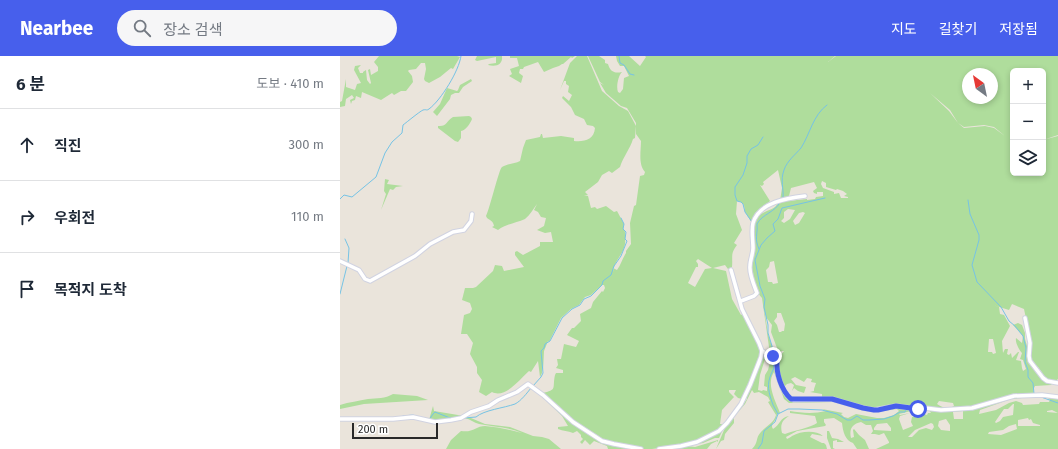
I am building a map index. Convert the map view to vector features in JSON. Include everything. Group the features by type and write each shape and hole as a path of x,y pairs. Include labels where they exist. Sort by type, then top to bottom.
{"street":[{"path":"741,301 754,296 757,293 749,268 753,250 753,226 755,218 769,204 788,198 805,196"},
{"path":"340,261 359,270 368,282 415,256 430,244 453,232 464,230 471,221 472,214"},
{"path":"659,449 697,442 711,436 723,427 745,396 761,357 762,351 745,316 731,270"},
{"path":"1025,318 1030,343 1030,361 1043,378 1047,381 1058,383"},
{"path":"762,351 776,357 777,373 784,390 789,398 794,400 832,399 863,408 878,410 896,406 941,410 972,408 1014,396 1042,395 1058,397"},
{"path":"340,419 393,419 413,417 435,422 451,420 461,418 471,412 489,406 498,400 517,392 528,384 543,395 573,422 602,441 641,449"}],"green space":[{"path":"379,56 460,57 453,69 451,68 440,77 429,83 424,79 426,69 425,63 421,63 416,69 408,71 412,76 413,82 406,91 401,91 394,95 392,93 381,100 362,92 361,98 356,96 355,100 352,101 351,104 350,100 354,98 352,95 346,99 345,106 340,107 346,79 346,87 355,90 357,84 361,83 354,70 355,66 361,65 358,68 360,73 363,73 366,70 367,80 370,84 368,70 370,69 371,75 378,71 378,67 374,62"},
{"path":"477,56 502,56 502,59 498,65 491,66 488,65 496,63 496,57 477,61 475,60"},
{"path":"510,56 575,56 572,58 571,57 563,64 544,72 538,62 520,69 519,73 523,76 521,83 509,76 512,74 510,69 519,66 517,58 510,58"},
{"path":"577,56 587,56 602,91 619,106 628,111 636,126 636,123 627,108 621,106 606,93 600,83 604,85 600,82 588,56 599,56 605,60 605,63 608,64 613,71 617,73 622,72 619,76 617,85 617,90 620,93 623,89 624,78 629,76 624,66 620,66 616,56 629,56 640,66 646,57 645,56 835,56 828,62 836,56 1058,56 1058,135 1046,139 1046,68 1010,68 1010,176 1046,176 1046,139 1058,136 1058,379 1054,382 1043,378 1043,374 1038,367 1035,367 1029,356 1031,343 1024,309 1012,304 1009,310 993,305 999,307 1000,314 1004,315 1010,326 1002,341 1003,353 1005,349 1008,349 1007,354 1009,355 1011,353 1012,358 1019,352 1016,360 1021,361 1023,371 1026,369 1023,360 1020,359 1022,353 1016,340 1016,338 1022,343 1023,336 1013,325 1018,323 1022,325 1025,333 1028,360 1040,376 1048,382 1053,383 1051,385 1035,386 1033,390 1035,395 1014,395 995,402 1015,396 1041,397 1038,395 1058,398 1058,413 1058,449 876,449 889,442 884,433 879,435 871,434 873,431 871,425 866,425 861,422 852,427 850,432 851,438 854,437 854,429 865,440 869,449 857,449 853,443 846,438 842,423 834,418 824,419 825,426 797,431 786,437 787,439 804,432 820,434 823,436 812,434 810,437 824,443 827,449 752,449 756,444 759,434 772,422 776,415 768,402 770,401 768,397 759,392 754,393 752,390 745,404 734,417 734,423 725,434 724,440 721,441 716,449 727,423 747,399 746,396 763,352 776,358 777,375 784,393 791,400 835,401 862,409 876,411 895,407 915,410 899,414 910,413 900,416 899,419 903,430 913,426 911,422 912,417 931,413 928,409 946,410 925,408 918,409 896,406 878,410 863,408 836,400 816,400 816,397 822,397 822,394 810,392 814,391 816,383 811,382 812,379 807,378 804,382 795,377 791,379 796,385 806,387 804,393 794,388 792,391 794,385 791,383 785,386 783,385 778,372 777,364 780,363 780,356 784,351 777,354 777,348 771,332 772,325 766,317 764,308 768,334 773,349 772,354 770,354 762,298 755,285 751,270 754,253 755,222 759,215 772,209 778,202 783,200 780,201 782,188 778,170 763,182 764,184 762,186 760,185 770,201 755,216 752,223 745,212 744,205 737,201 736,214 742,230 734,243 737,245 733,253 732,267 728,269 725,265 713,268 726,271 732,299 741,315 743,314 761,349 759,358 742,399 738,398 734,394 736,390 729,390 734,397 722,410 720,424 725,424 713,434 686,444 652,449 644,449 602,440 573,422 542,393 550,391 553,388 556,373 563,373 563,370 556,368 558,365 557,359 561,359 564,344 576,347 579,341 567,335 572,328 574,328 581,321 580,314 591,308 593,302 602,291 603,292 605,288 604,285 602,285 591,295 585,297 579,305 571,309 561,318 544,351 543,371 542,364 542,373 540,377 538,361 531,372 529,371 507,391 502,393 492,392 486,396 479,392 482,380 477,373 477,367 470,354 473,343 467,334 461,334 464,315 470,313 472,309 470,303 462,300 465,288 476,287 493,271 495,265 502,266 504,271 524,267 515,255 515,252 517,251 523,255 540,246 540,242 553,242 551,232 545,233 537,230 544,226 546,218 541,217 538,212 534,210 537,204 525,219 498,230 492,227 494,226 492,221 486,216 501,169 504,166 520,161 526,140 540,137 541,134 543,138 561,136 574,138 574,141 578,141 591,138 594,132 595,128 587,125 584,119 575,115 571,107 562,98 563,96 569,101 572,95 568,92 569,86 566,84 566,81 564,81 560,90 570,63","holes":["930,93 950,110 958,123 949,111","958,123 964,127 984,125 994,127 1005,136 994,128 985,126 964,128","636,126 636,134 641,141 641,165 645,172 644,175 640,176 636,205 634,206 630,223 631,244 617,270 614,268 615,264 624,248 625,243 625,231 623,229 624,224 617,211 614,212 606,206 597,209 595,207 591,208 588,196 584,196 588,195 585,192 598,182 602,175 609,171 612,173 620,167 633,139 635,138","822,181 826,183 826,187 843,191 847,194 844,196 848,198 841,198 839,193 834,194 834,192 823,188 821,184","814,182 817,188 813,191 814,193 817,194 817,192 823,192 823,196 807,200 788,201 787,197 789,196 791,188","788,209 795,210 790,219 784,223 781,221 784,218 784,212","799,213 805,213 799,223 795,225 793,221","698,259 712,268 705,269 695,287 688,283 696,267 698,267 696,261","774,261 778,283 773,284 772,282 768,282 766,270 769,267 770,262","777,313 781,313 785,324 784,331 779,332 774,321 777,317","989,339 993,339 996,353 993,354 992,352 988,352","766,356 771,362 765,375 764,386 767,387 767,391 758,390 760,375","774,372 784,399 789,403 834,402 876,412 897,409 899,411 894,415 884,418 856,414 848,418 841,414 843,413 822,409 826,411 817,413 790,411 790,413 815,416 817,423 785,434 782,433 781,425 789,416 782,419 773,429 772,427 777,414 780,413 771,387","1034,397 1048,398 1050,400 1049,402 1040,402 1039,404 1023,405 1022,403 1016,401 996,410 979,414 980,410 1011,399","939,401 953,403 954,406 948,408 937,404","1014,404 1013,415 1003,417 1000,421 995,422 1004,409 1008,409","1052,410 1058,413 1047,412","963,411 963,419 954,419 953,412","1028,418 1029,420 1031,419 1033,423 1040,425 1018,426 1018,420","946,419 950,425 950,431 941,430 938,426 939,421","887,423 891,428 891,431 874,430 877,424","931,423 933,424 934,427 932,430 926,428 919,430 912,437 908,437 915,430","1016,424 1017,429 1001,435 988,434 989,432 1003,430"]},
{"path":"471,79 472,81 463,87 459,93 451,95 450,99 437,116 433,112 440,104 447,88 457,91 460,85"},
{"path":"469,116 472,119 468,126 461,131 461,138 458,142 438,128 438,126 445,125 453,117"},
{"path":"385,179 389,180 387,184 403,186 396,187 393,190 390,189 381,210 386,194 384,191"},
{"path":"537,392 603,442 638,449 608,449 607,446 594,441 590,445 585,440 582,444 580,442 583,439 577,431 573,433 558,429 558,427 568,426 562,416"},
{"path":"393,394 417,396 428,400 364,404 340,409 340,405 343,404 368,399 384,398"},
{"path":"433,406 434,411 464,416 443,421 429,420"},
{"path":"465,418 471,418 485,424 510,427 533,436 549,439 561,449 446,449 451,440 461,431 469,431 482,426 522,433 506,428 479,424"},
{"path":"725,425 719,438 691,445 702,441"},
{"path":"827,431 829,431 832,438 844,442 837,442 837,440 833,441 833,448 835,449 831,449 827,438"},
{"path":"718,440 718,442 717,441 711,444 707,449 665,449 687,446 695,447"}],"waterway":[{"path":"340,199 344,195 352,197 376,177 385,153 392,142 402,133 403,125 421,111 427,110 434,105 453,77 460,62 461,56"},
{"path":"619,56 620,63 624,65 630,74 634,75"},
{"path":"783,198 782,178 785,167 801,148 818,114 827,105"},
{"path":"752,222 745,212 743,204 737,201 735,187 743,175 747,163 747,156 751,149 758,145 763,137"},
{"path":"758,449 762,443 764,431 775,422 778,414 770,397 769,381 774,368 772,346 768,333 768,325 764,307 765,299 760,286 755,260 761,245 775,231 773,224 778,219 782,208 825,198"},
{"path":"968,200 970,214 979,235 972,265 977,282 1001,307 1009,321 1023,336 1026,348 1025,362 1028,370 1028,377 1033,383 1034,394"},
{"path":"759,249 756,239 757,224 780,202"},
{"path":"533,386 543,373 541,351 545,344 550,341 562,318 572,309 580,305 584,299 591,296 602,285 603,281 611,275 614,266 621,256 627,241 625,239 626,232 623,229 624,224 621,218"},
{"path":"345,239 349,248 348,263"},
{"path":"340,294 347,266"},
{"path":"464,418 476,417 489,411 515,404 522,399 531,388"},
{"path":"1041,397 1058,403"},
{"path":"778,414 788,409 822,410 837,414 847,420 851,420 857,416 863,420 869,420 884,419 900,412 905,412 906,410"},
{"path":"429,420 435,412 450,418 459,417"},
{"path":"403,416 413,415 419,417"}],"route":[{"path":"773,356 776,357 777,360 777,373 786,394 791,399 832,399 874,410 892,406 918,409"}]}
